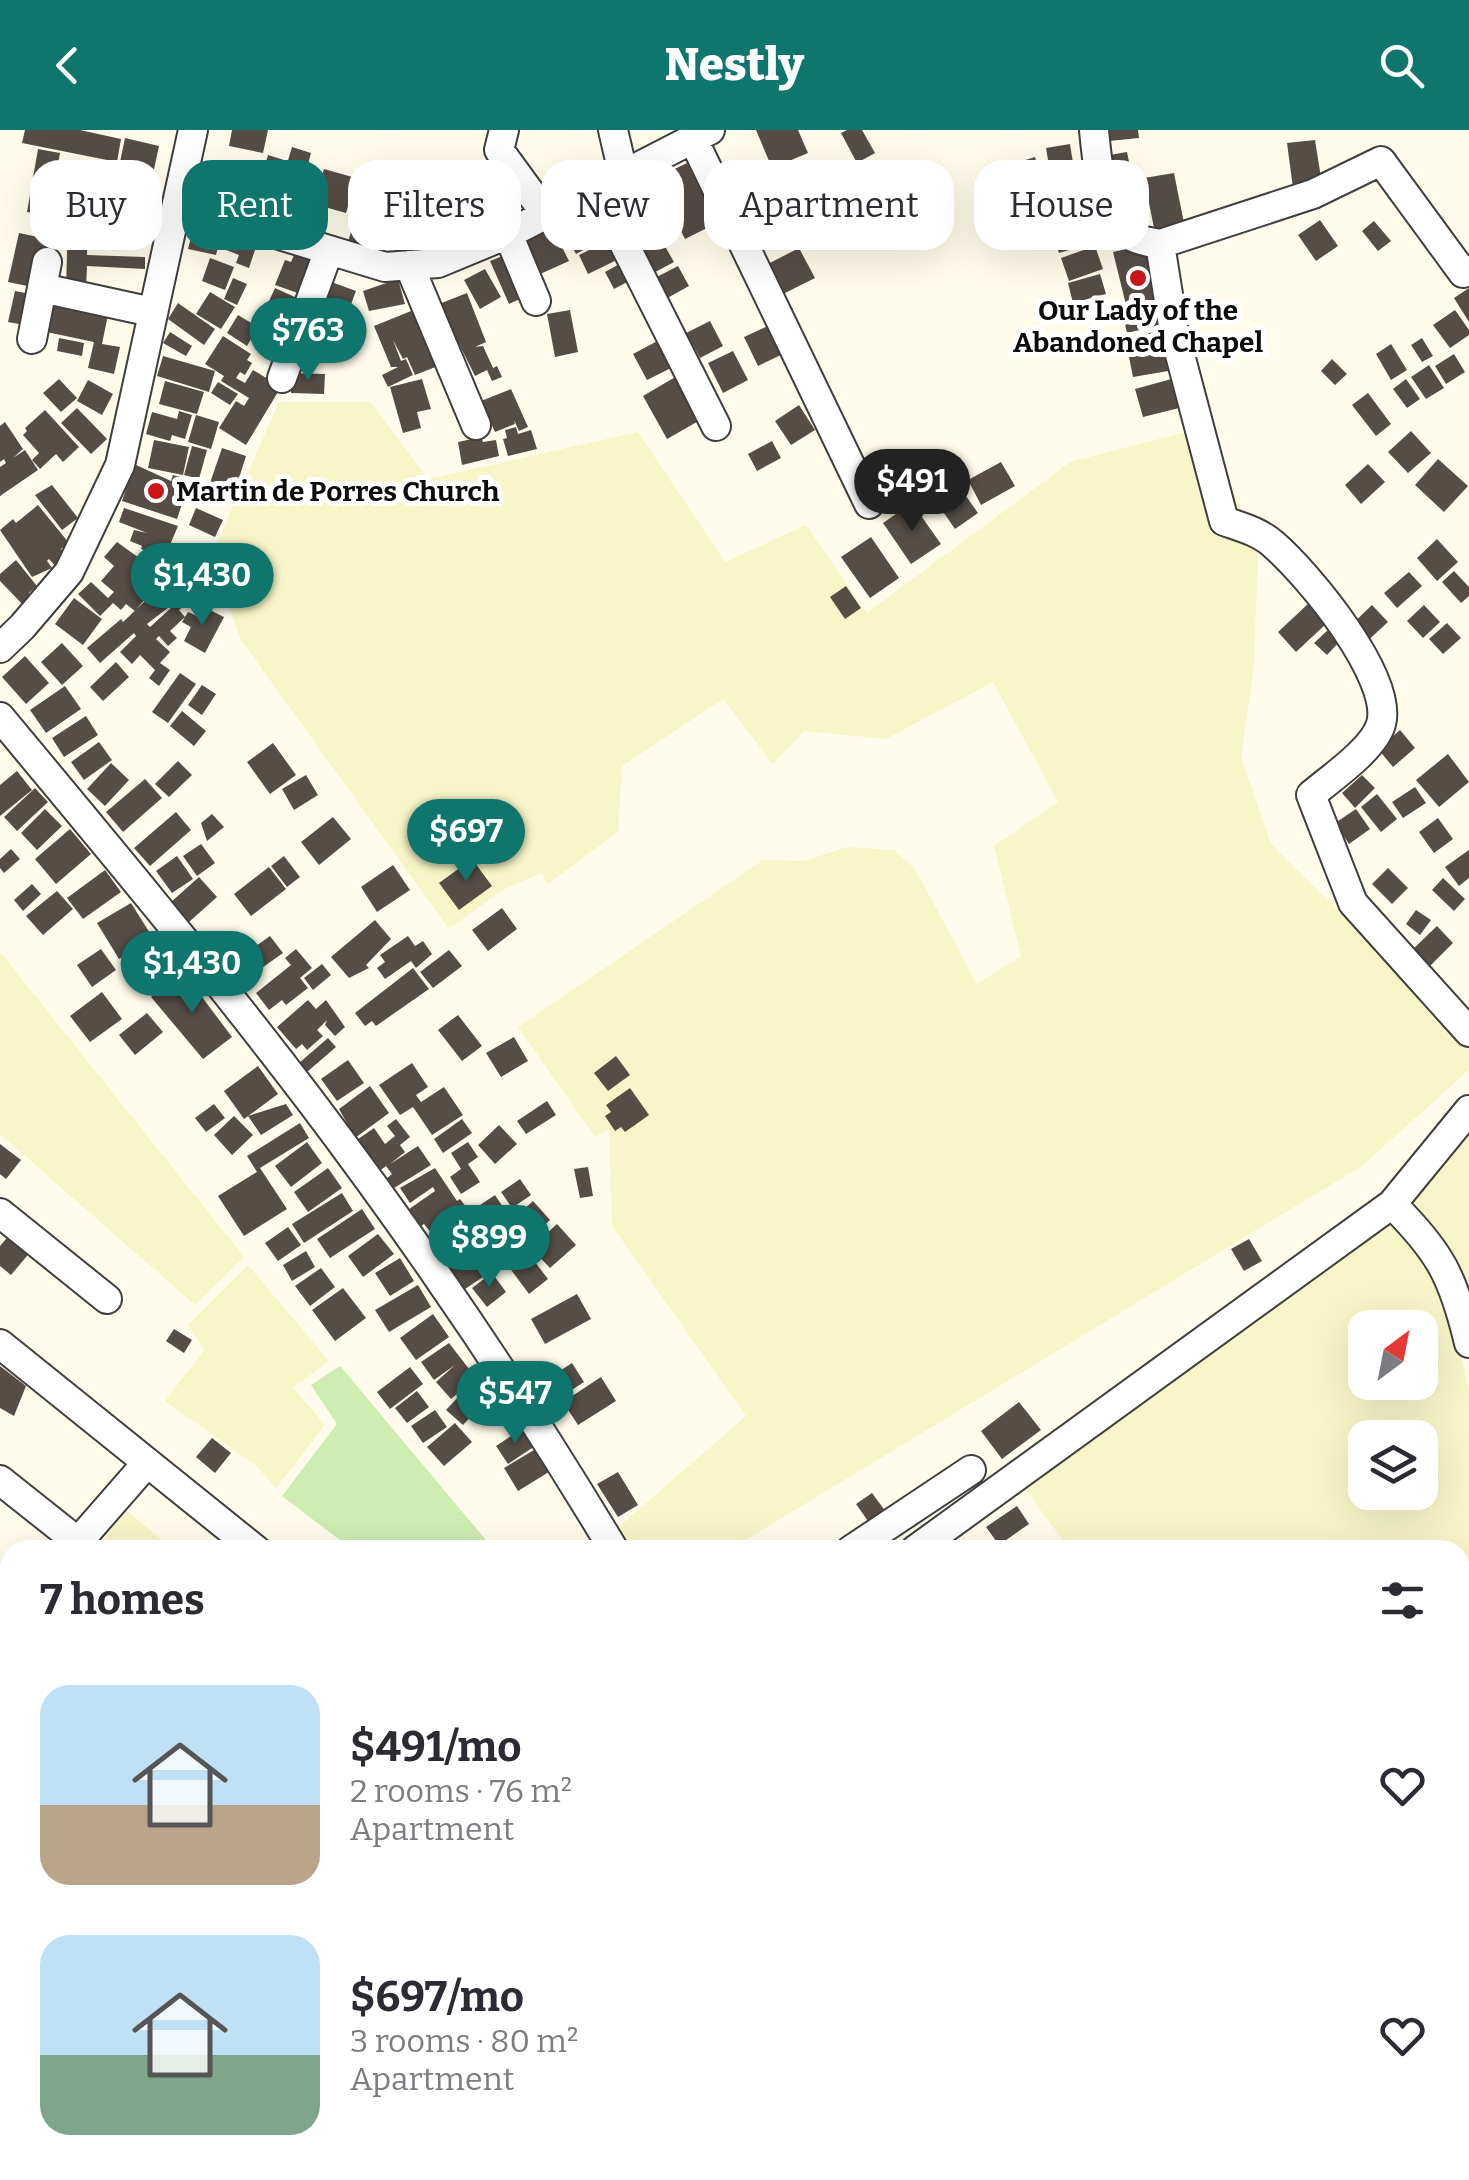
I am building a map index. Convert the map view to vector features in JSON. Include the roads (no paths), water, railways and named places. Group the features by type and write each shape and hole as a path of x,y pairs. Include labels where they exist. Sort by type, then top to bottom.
{"street":[{"path":"0,648 70,572 120,464 193,130"},
{"path":"504,130 499,150 541,208"},
{"path":"613,130 620,160"},
{"path":"1094,130 1107,200 1116,223 1129,235 1160,244 1313,194 1382,161 1462,273 1469,270"},
{"path":"648,160 699,133 868,504"},
{"path":"177,204 385,267 438,263 469,250"},
{"path":"1160,244 1174,332 1224,520 1271,542 1303,576 1364,657 1378,684 1383,705 1378,734 1310,795 1341,876 1353,903 1368,923 1469,1032"},
{"path":"282,378 330,250"},
{"path":"515,250 536,302"},
{"path":"628,250 716,426"},
{"path":"408,265 476,425"},
{"path":"32,339 45,275 152,312"},
{"path":"0,717 158,906 310,1100 558,1456 608,1540"},
{"path":"929,1540 1392,1204 1469,1110"},
{"path":"1392,1204 1440,1256 1452,1282 1469,1342"},
{"path":"0,1213 108,1299"},
{"path":"0,1344 243,1540"},
{"path":"80,1540 146,1464"},
{"path":"866,1540 971,1470"},
{"path":"0,1480 75,1540"}],"place":[{"name":"Our Lady of the Abandoned Chapel","path":"1138,278"},
{"name":"Martin de Porres Church","path":"156,491"}]}
